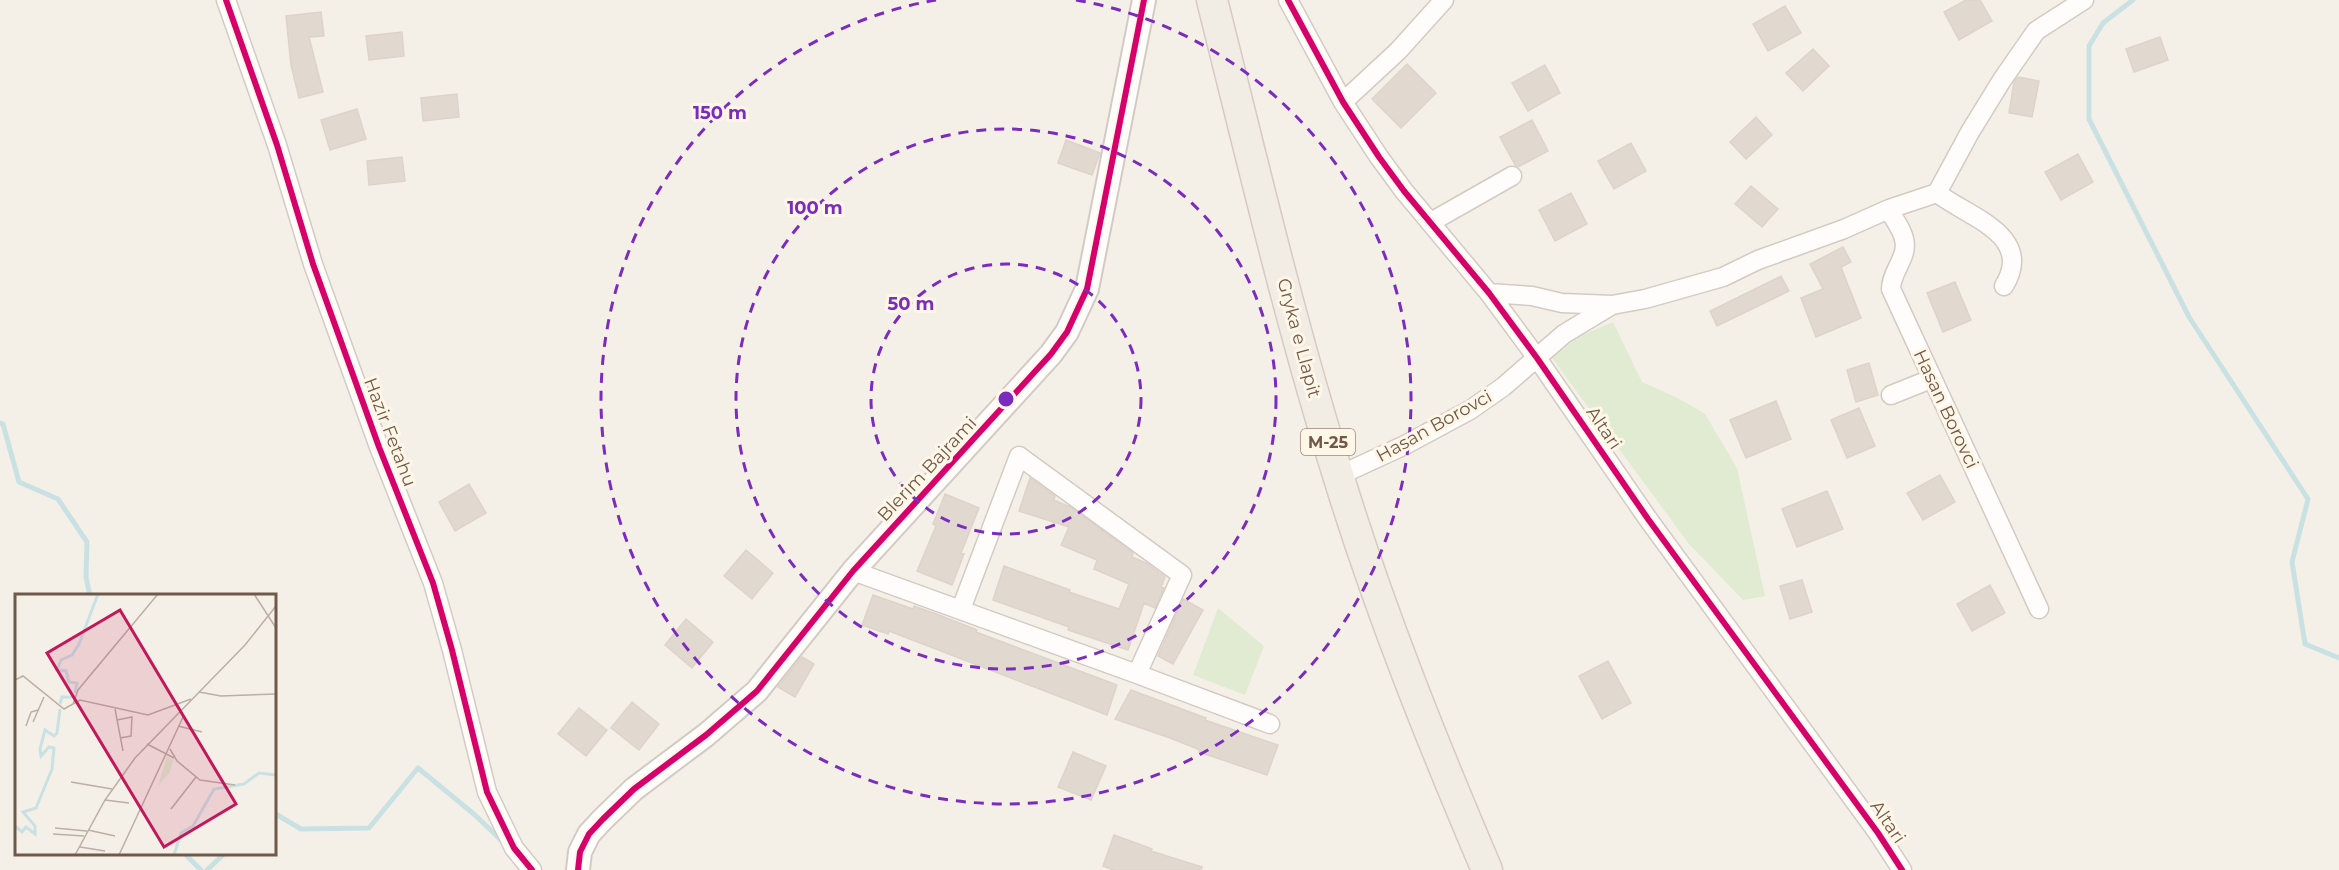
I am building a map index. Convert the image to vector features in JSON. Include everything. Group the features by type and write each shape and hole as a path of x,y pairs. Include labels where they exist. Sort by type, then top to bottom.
{"main road":[{"name":"Gryka e Llapit","path":"1212,0 1273,244 1338,476 1398,651 1487,870"}],"street":[{"name":"Hazir Fetahu","path":"226,0 277,145 313,264 379,447 433,583 487,792 514,848 531,870"},
{"name":"Blerim Bajrami","path":"578,870 580,852 589,834 634,789 706,735 757,691 853,571 1051,354 1067,332 1087,289 1144,0"},
{"name":"Altari","path":"1288,0 1343,102 1379,157 1404,191 1489,293 1537,358 1648,519 1878,833 1902,870"},
{"path":"1343,102 1398,51 1444,0"},
{"path":"2004,286 2012,272 2014,262 2010,248 2005,241 1988,224 1937,193 1976,123 2036,31 2085,0"},
{"path":"1431,222 1512,176"},
{"name":"Hasan Borovci","path":"1489,293 1532,296 1562,303 1612,306 1688,289 1723,277 1758,260 1844,229 1888,209 1937,193"},
{"name":"Hasan Borovci","path":"1888,209 1903,234 1905,247 1891,280 1891,289 2039,609"},
{"name":"Hasan Borovci","path":"1338,476 1405,445 1470,410 1503,387 1564,334 1612,306"},
{"path":"1892,395 1931,379"},
{"path":"961,609 1019,456 1182,575 1137,674"},
{"path":"853,571 1270,724"}],"green space":[{"path":"1613,322 1642,382 1678,398 1705,414 1737,468 1765,596 1743,600 1689,544 1552,358 1578,337"},
{"path":"1218,608 1264,646 1245,695 1193,675"}],"building":[{"path":"1966,0 1980,0 1992,21 1959,40 1944,12"},
{"path":"1785,6 1801,33 1768,51 1753,24"},
{"path":"321,12 324,36 309,37 323,92 299,98 291,65 286,16"},
{"path":"402,32 404,56 369,60 366,36"},
{"path":"2160,37 2168,60 2134,72 2126,49"},
{"path":"1813,49 1829,66 1803,91 1786,73"},
{"path":"1407,64 1436,93 1401,128 1372,99"},
{"path":"1545,65 1560,93 1528,111 1512,83"},
{"path":"2018,77 2039,81 2032,117 2009,113 2014,82"},
{"path":"457,94 459,117 423,121 421,98"},
{"path":"357,109 366,139 330,150 321,120"},
{"path":"1756,117 1772,135 1746,159 1730,142"},
{"path":"1532,120 1548,151 1518,167 1500,137"},
{"path":"1066,140 1100,153 1092,175 1058,163"},
{"path":"1631,143 1646,171 1614,189 1598,161"},
{"path":"2078,154 2093,182 2061,200 2045,172"},
{"path":"402,157 405,181 369,185 367,161"},
{"path":"1751,186 1778,209 1762,227 1735,204"},
{"path":"1571,193 1587,224 1555,241 1539,210"},
{"path":"1843,247 1851,262 1841,267 1861,318 1816,337 1801,298 1823,289 1810,264"},
{"path":"1781,276 1789,291 1717,326 1710,311"},
{"path":"1955,282 1971,320 1943,332 1927,293"},
{"path":"1869,363 1878,395 1856,402 1847,370"},
{"path":"1776,401 1791,439 1746,458 1730,420"},
{"path":"1859,408 1875,446 1847,458 1831,420"},
{"path":"1940,475 1955,502 1923,520 1907,493"},
{"path":"1030,478 1055,496 1054,500 1070,507 1133,553 1132,557 1146,563 1165,577 1161,587 1164,588 1155,608 1144,603 1128,650 1068,630 1069,627 993,600 1004,566 1119,609 1129,584 1094,569 1097,560 1061,545 1069,527 1019,511"},
{"path":"469,484 486,513 455,531 439,502"},
{"path":"1827,491 1843,529 1797,547 1782,509"},
{"path":"945,494 979,508 961,553 964,554 952,585 917,571 936,526 933,524"},
{"path":"746,550 773,573 752,599 724,576"},
{"path":"1802,580 1812,612 1790,619 1780,586"},
{"path":"1990,585 2005,613 1972,631 1957,604"},
{"path":"873,595 939,615 977,630 976,632 1117,685 1107,715 889,631 888,634 862,625"},
{"path":"1183,599 1203,610 1173,664 1158,656"},
{"path":"686,619 713,642 692,668 665,645"},
{"path":"802,657 814,664 795,697 778,687"},
{"path":"1608,661 1631,703 1602,719 1579,676"},
{"path":"1131,690 1206,718 1205,720 1278,745 1267,775 1199,752 1200,750 1170,738 1115,719"},
{"path":"632,702 659,724 639,750 611,728"},
{"path":"579,708 607,730 586,756 558,734"},
{"path":"1073,752 1106,766 1091,800 1058,787"},
{"path":"1114,835 1152,849 1151,851 1202,867 1201,870 1114,870 1103,866"}],"waterway":[{"path":"2133,0 2103,23 2089,46 2089,119 2189,317 2308,499 2292,562 2305,644 2339,658"},
{"path":"0,423 3,424 19,482 58,499 87,542 86,577 90,594"},
{"path":"276,814 301,829 369,828 418,768 475,815 505,844"},
{"path":"186,855 201,870"},
{"path":"207,870 223,855"}],"cycle path":[{"path":"226,0 277,145 313,264 379,447 433,583 487,792 514,848 532,870"},
{"path":"578,870 580,852 589,834 634,789 706,735 757,691 853,571 1051,354 1067,332 1087,289 1144,0"},
{"path":"1288,0 1343,102 1379,157 1404,191 1489,293 1537,358 1648,519 1878,833 1902,870"}]}
